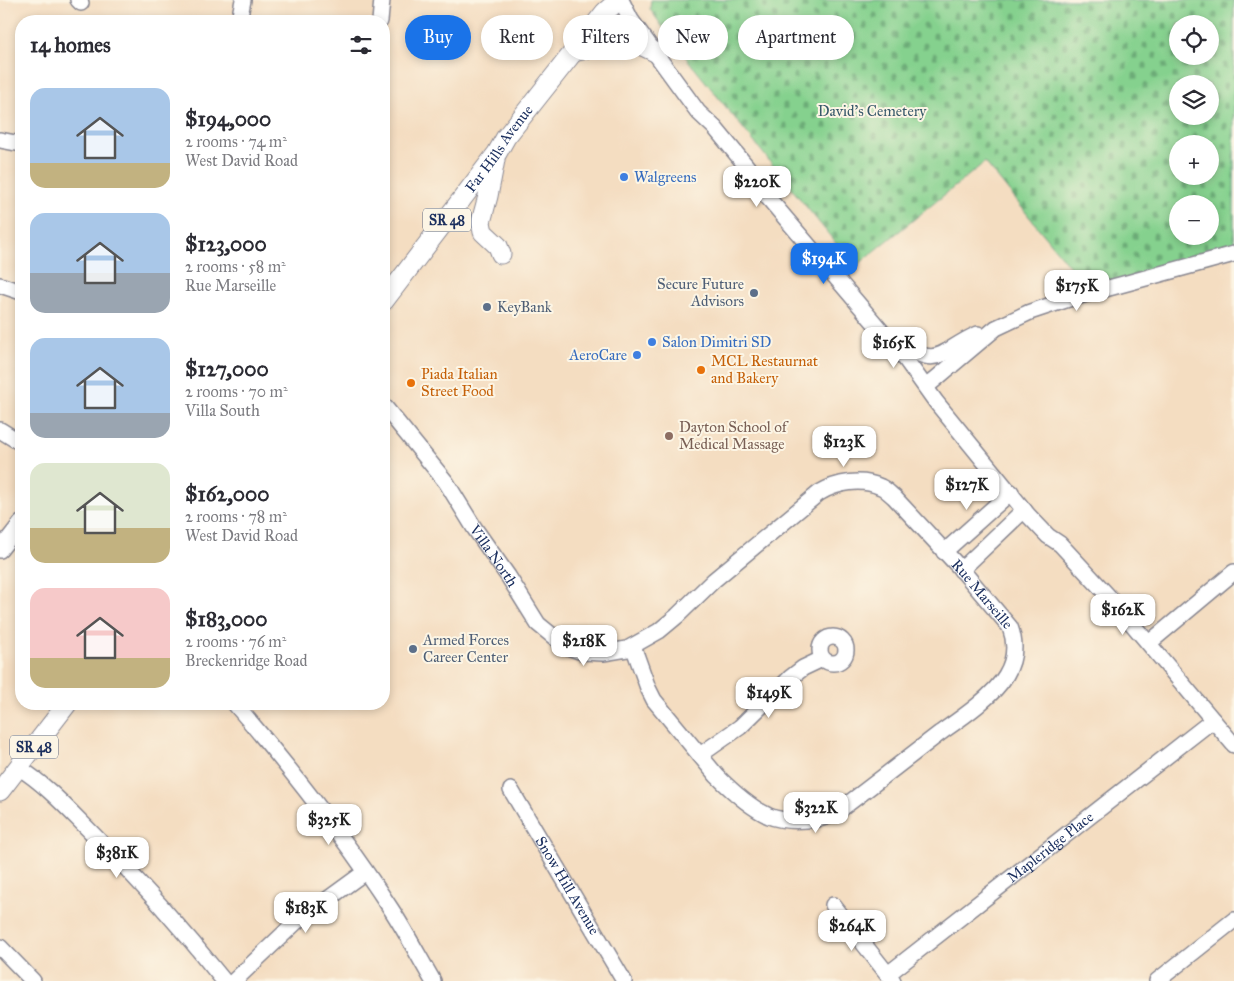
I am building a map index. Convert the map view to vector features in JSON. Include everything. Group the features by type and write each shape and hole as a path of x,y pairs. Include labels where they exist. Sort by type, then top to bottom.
{"main road":[{"name":"Far Hills Avenue","path":"603,15 620,0"},
{"path":"648,49 655,52"},
{"name":"Far Hills Avenue","path":"390,293 497,153 506,137 567,60"},
{"path":"497,153 488,196 480,220 482,229 498,246 501,254"},
{"name":"SR 48","path":"0,791 62,710"}],"street":[{"path":"240,15 243,0"},
{"path":"381,15 382,0"},
{"path":"620,0 631,20 698,112 715,128 748,168 764,193 884,334 976,452 1024,510 1048,536 1060,544 1149,643 1234,746"},
{"path":"0,140 15,143"},
{"path":"884,334 914,354 930,357 941,356 976,334 996,328 1030,312 1072,298 1234,254"},
{"path":"0,285 15,290"},
{"path":"926,386 996,328"},
{"name":"Villa North","path":"390,413 446,482 538,624 565,646 582,652 614,652 633,646"},
{"path":"0,430 15,440"},
{"name":"Rue Marseille","path":"852,482 881,487 894,497 944,552 1010,627 1013,636 1013,660 1007,674 992,692 965,715 836,812 820,819 796,821 782,820 769,816 727,786 717,776 654,700 648,688 633,646 658,631 677,616 714,580 828,487 852,482"},
{"path":"944,552 1011,492"},
{"path":"961,570 1024,510"},
{"path":"0,550 15,531"},
{"path":"1149,643 1234,572"},
{"path":"700,755 740,727 790,678 803,668 822,659"},
{"path":"240,710 298,780 365,872 392,910 433,981"},
{"name":"Mapleridge Place","path":"891,977 1213,720"},
{"path":"18,767 30,774 57,799 122,864 194,944 224,981"},
{"name":"Snow Hill Avenue","path":"511,790 624,981"},
{"path":"234,981 295,923 365,872"},
{"path":"833,905 891,977"},
{"path":"1157,981 1234,920"},
{"path":"0,946 33,981"}],"green space":[{"name":"David's Cemetery","path":"651,0 1234,0 1234,254 1091,293 985,162 855,267 688,60 728,60 728,15 658,15 658,20 650,9"}],"place":[{"name":"Walgreens","path":"624,177"},
{"name":"Secure Future Advisors","path":"754,293"},
{"name":"KeyBank","path":"487,307"},
{"name":"Salon Dimitri SD","path":"652,342"},
{"name":"AeroCare","path":"637,355"},
{"name":"MCL Restaurnat and Bakery","path":"701,370"},
{"name":"Piada Italian Street Food","path":"411,383"},
{"name":"Dayton School of Medical Massage","path":"669,436"},
{"name":"Armed Forces Career Center","path":"413,649"}]}
